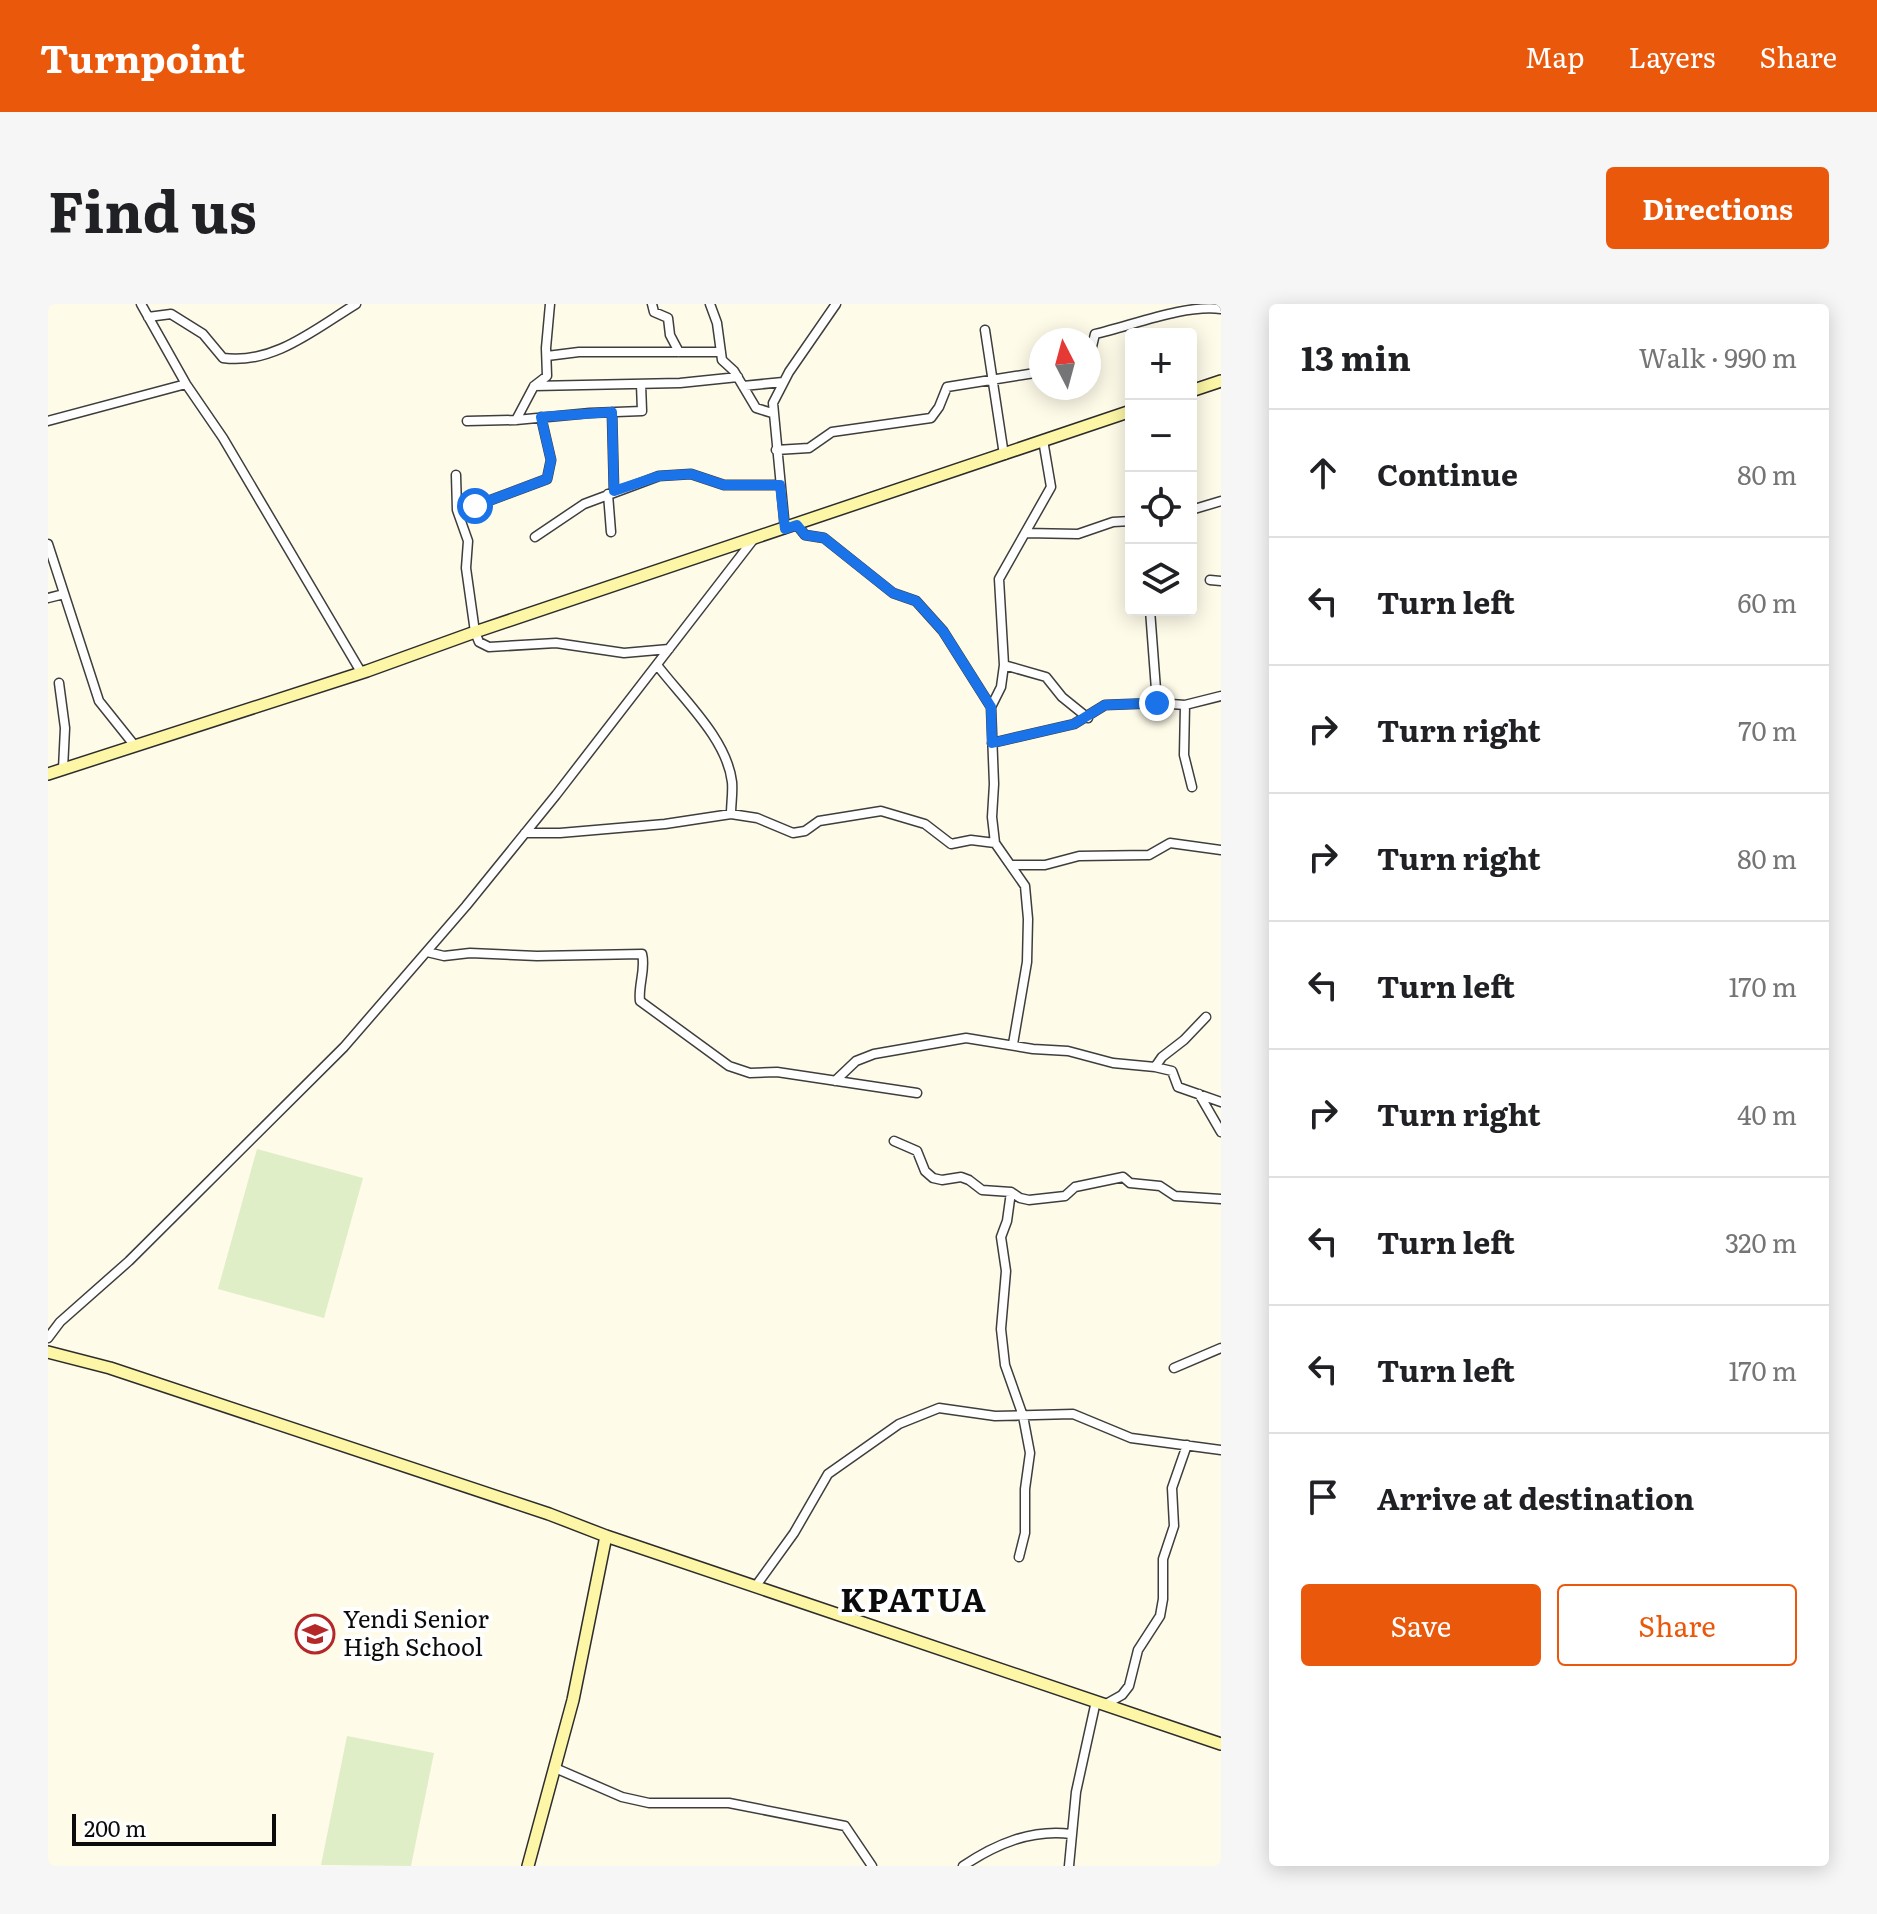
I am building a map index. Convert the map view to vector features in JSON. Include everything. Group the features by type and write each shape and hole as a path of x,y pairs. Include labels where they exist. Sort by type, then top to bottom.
{"main road":[{"path":"1197,389 1221,381"},
{"path":"48,774 361,672 1125,413"},
{"path":"48,1352 110,1368 549,1514 1221,1744"},
{"path":"528,1866 573,1700 606,1536"}],"street":[{"path":"141,304 186,384 223,438 361,672"},
{"path":"148,317 171,314 203,334 223,358 237,360 284,349 356,304"},
{"path":"516,420 534,386 547,376 550,304"},
{"path":"652,304 654,312 668,318 670,335 679,352"},
{"path":"710,304 717,323 722,360 738,377 756,408 772,413"},
{"path":"785,529 773,403 783,382 836,304"},
{"path":"1101,332 1177,310 1221,309"},
{"path":"985,330 1004,455"},
{"path":"547,356 579,352 721,352"},
{"path":"776,450 809,448 832,432 931,418 947,387 1029,374"},
{"path":"534,386 641,384 738,377"},
{"path":"743,386 783,382"},
{"path":"48,421 186,384"},
{"path":"467,421 642,411 641,384"},
{"path":"611,532 612,412"},
{"path":"475,506 547,479 551,460 541,417"},
{"path":"1013,1044 1029,946 1025,886 995,843 991,707 1001,687 1004,665 999,579 1051,487 1043,440"},
{"path":"535,537 584,504 659,476 691,474 724,485 780,485"},
{"path":"456,475 457,510 468,541 466,568 479,642 489,647 556,643 624,653 669,649"},
{"path":"1197,508 1221,501"},
{"path":"1025,533 1078,534 1113,522 1125,521"},
{"path":"797,525 805,535 824,538 893,593 916,601 943,631 991,707"},
{"path":"48,1338 60,1322 129,1261 344,1047 525,833 755,537"},
{"path":"48,544 99,701 135,746"},
{"path":"1210,580 1221,581"},
{"path":"48,598 64,594"},
{"path":"1150,616 1157,703"},
{"path":"657,665 716,738 732,783 731,814"},
{"path":"1004,665 1046,677 1062,697 1088,718"},
{"path":"59,683 65,728 63,769"},
{"path":"992,743 1052,730 1088,718 1105,705 1185,705 1221,696"},
{"path":"1185,705 1184,755 1192,787"},
{"path":"525,833 665,824 731,814 757,818 793,833 805,831 819,821 881,811 925,824 951,844 971,840 995,843"},
{"path":"1013,865 1045,865 1079,856 1149,855 1170,843 1221,850"},
{"path":"427,952 444,956 470,953 537,956 642,954 640,1001 729,1066 750,1073 777,1072 917,1093"},
{"path":"1155,1067 1206,1017"},
{"path":"835,1081 856,1061 874,1054 966,1038 1033,1049 1068,1051 1113,1063 1172,1071 1178,1087 1221,1102"},
{"path":"1199,1094 1221,1132"},
{"path":"894,1141 917,1151 925,1171 933,1178 961,1177 982,1190 1011,1192 1029,1200 1065,1196 1075,1187 1123,1177 1130,1183 1160,1186 1175,1196 1221,1199"},
{"path":"1011,1192 1001,1237 1006,1271 1001,1329 1005,1365 1023,1416 1030,1463 1025,1489 1025,1533 1019,1557"},
{"path":"1174,1368 1221,1348"},
{"path":"755,1587 794,1533 828,1474 899,1424 939,1408 995,1416 1073,1414 1131,1438 1221,1450"},
{"path":"1069,1866 1081,1763 1101,1703 1122,1695 1129,1686 1138,1650 1160,1616 1163,1559 1174,1526 1172,1488 1187,1445"},
{"path":"555,1768 622,1797 649,1803 729,1803 845,1826 872,1866"},
{"path":"963,1866 985,1851 1030,1834 1071,1834"}],"green space":[{"path":"257,1149 363,1178 324,1318 218,1289"},
{"path":"347,1736 434,1753 411,1866 321,1865"}],"place":[{"name":"Yendi Senior High School","path":"315,1634"}],"district":[{"name":"KPATUA","path":"914,1601"}],"route":[{"path":"475,506 547,479 551,460 541,417 612,412 614,491 659,476 691,474 724,485 780,485 785,529 797,525 805,535 824,538 893,593 916,601 943,631 991,707 992,743 1074,724 1105,705 1157,703"}]}
